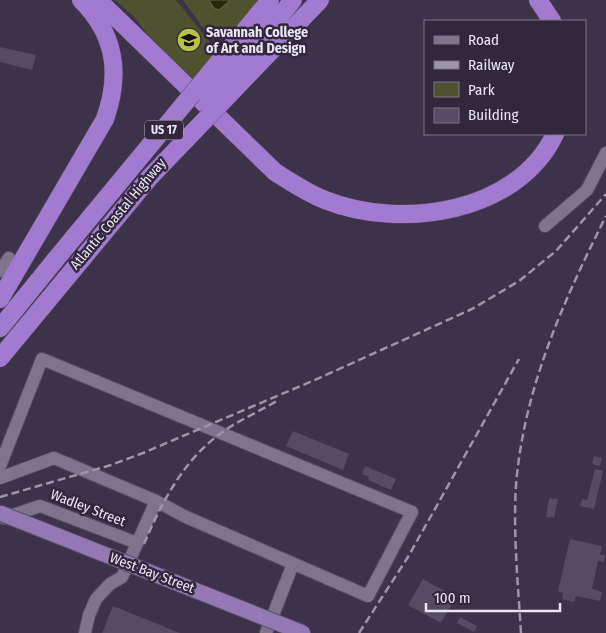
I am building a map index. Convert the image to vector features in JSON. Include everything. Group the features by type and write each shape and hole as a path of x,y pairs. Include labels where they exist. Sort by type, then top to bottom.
{"highway":[{"name":"Atlantic Coastal Highway","path":"0,328 270,0"},
{"name":"Atlantic Coastal Highway","path":"0,358 150,177 292,0"},
{"path":"150,177 320,0"},
{"path":"538,0 551,20"},
{"path":"90,4 275,172 304,190 344,206 412,214 460,206 500,190 516,180 544,153 554,135"},
{"path":"0,299 85,155 109,109 115,76 112,54 90,4"}],"main road":[{"name":"West Bay Street","path":"0,513 303,633"}],"street":[{"path":"545,226 587,190 606,153"},
{"path":"0,272 9,258"},
{"path":"0,466 42,359 412,512 368,596 186,517 156,501 54,458 0,478"},
{"path":"85,633 89,615 96,599 110,584 122,577 156,501"},
{"name":"Wadley Street","path":"0,521 40,506 137,543"},
{"path":"266,633 293,564"}],"green space":[{"name":"Savannah College of Art and Design","path":"115,0 176,0 213,46 214,56 195,80 158,48 134,17"},
{"path":"183,0 258,0 236,28 221,36 214,36 206,32"}],"shaded area":[{"path":"209,0 230,0 219,10 214,8"}],"building":[{"path":"0,47 36,55 32,70 0,62"},
{"path":"293,431 349,454 343,470 286,446"},
{"path":"594,456 602,458 600,466 592,464"},
{"path":"365,466 396,479 391,490 368,480 369,477 362,474"},
{"path":"595,469 603,471 594,509 580,506 582,499 587,500"},
{"path":"549,498 558,499 554,518 546,517"},
{"path":"570,539 602,546 600,555 605,555 604,562 598,561 592,589 602,592 600,601 576,596 574,602 562,599 563,593 558,591"},
{"path":"423,579 456,597 441,623 408,605"},
{"path":"113,606 180,633 102,633"},
{"path":"460,617 477,626 474,632 457,623"}],"railway":[{"path":"0,497 111,465 143,453 317,379 472,309 519,281 556,251 606,194"},
{"path":"521,633 516,559 515,503 520,449 527,414 548,346 561,313 606,216"},
{"path":"359,633 408,557 519,359"},
{"path":"144,544 165,499 193,459 224,431 277,401"}],"place":[{"name":"Savannah College of Art and Design","path":"189,40"}]}
